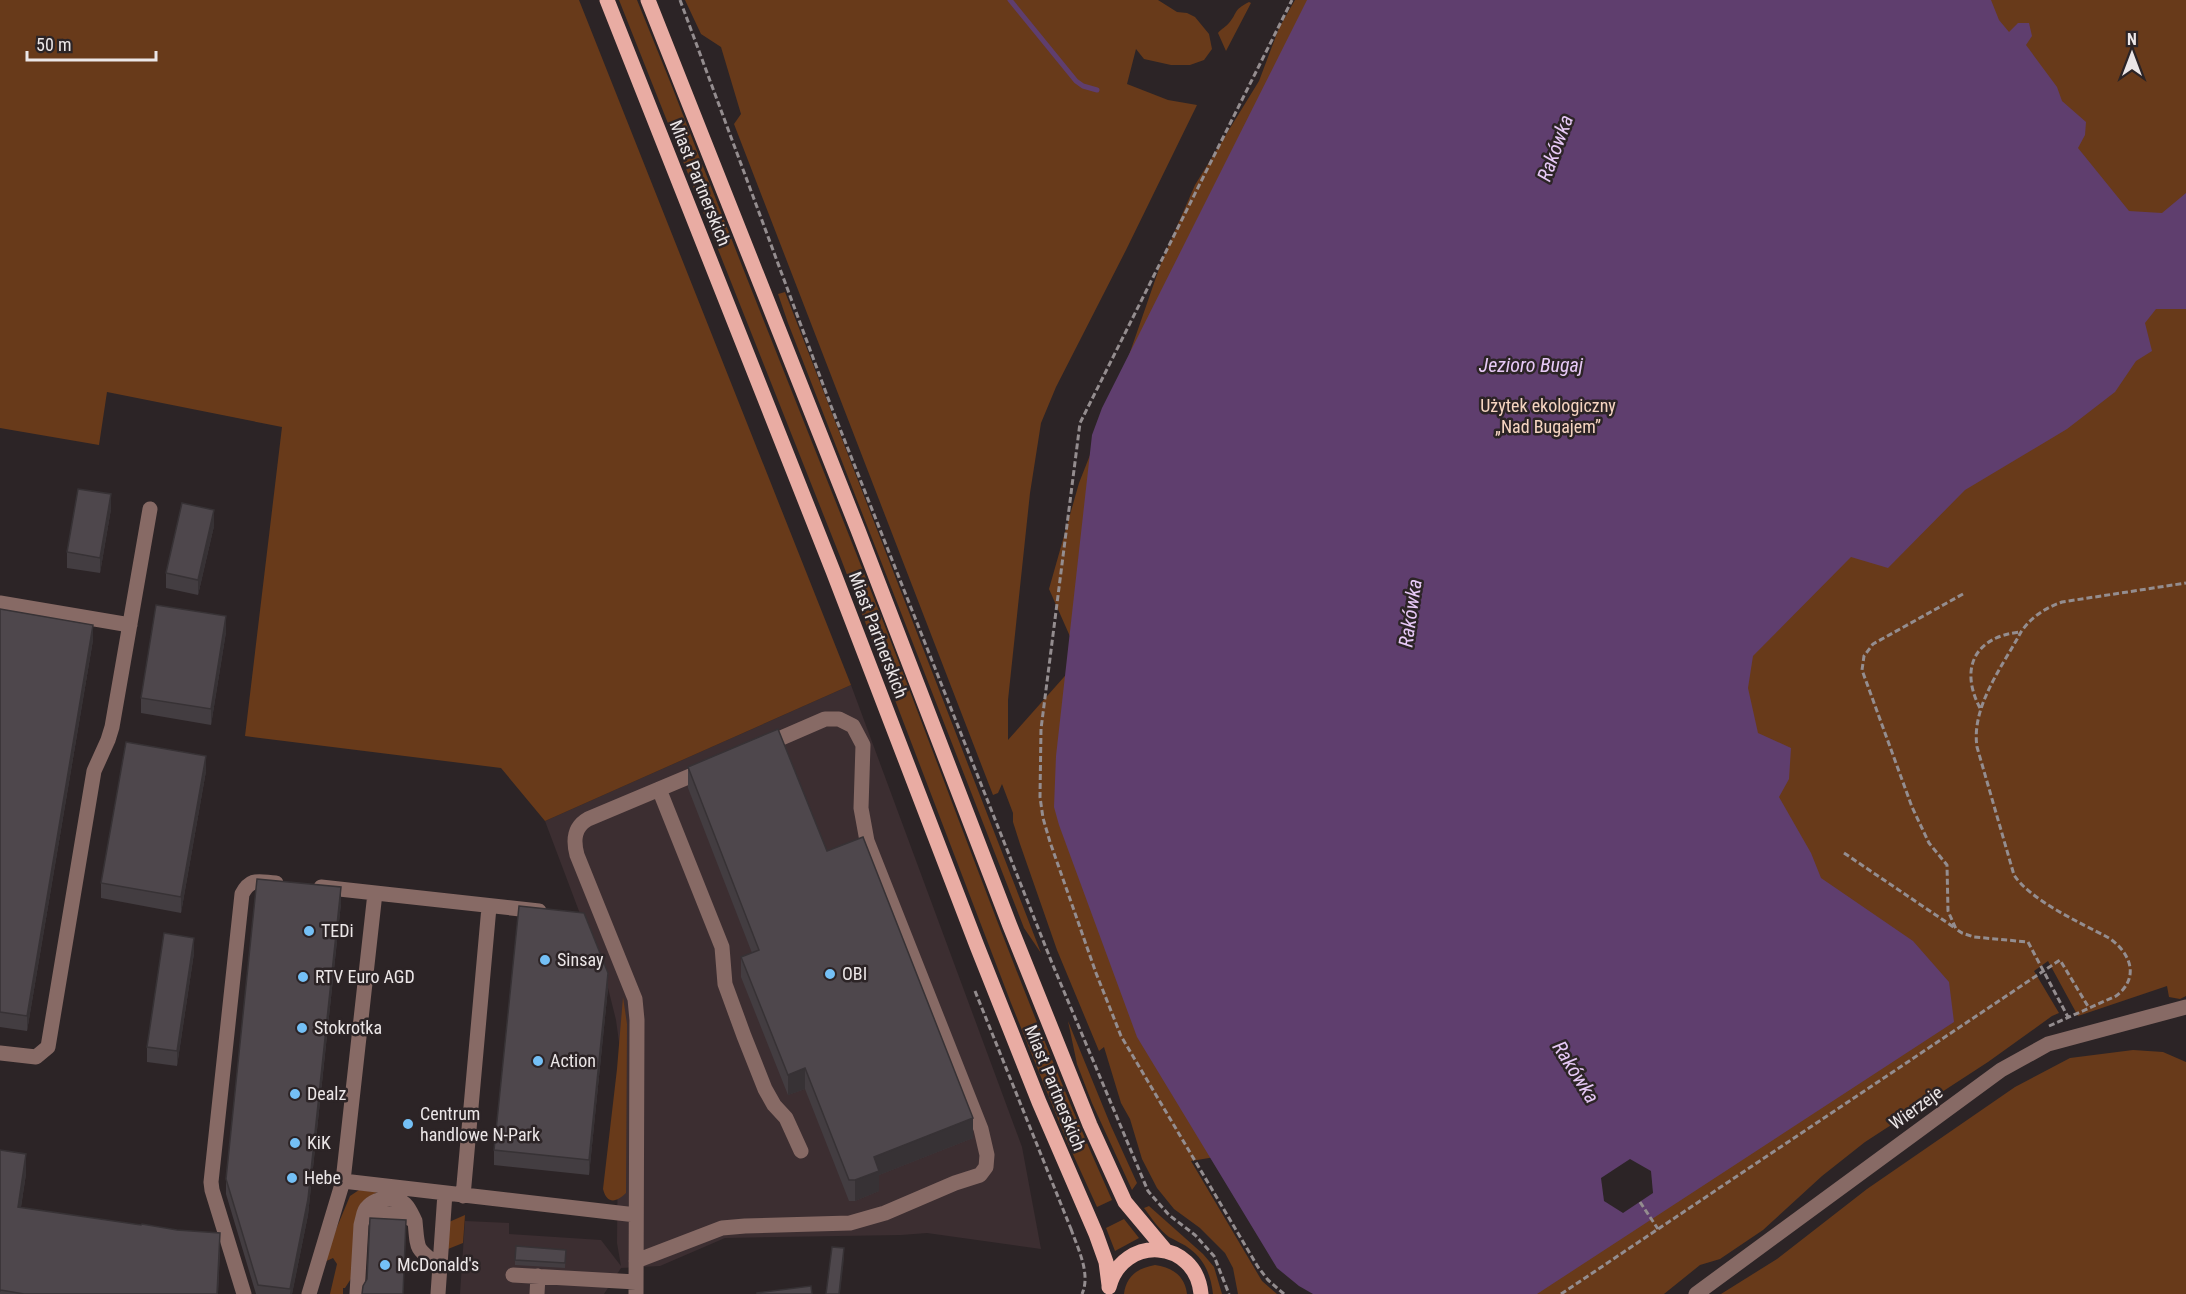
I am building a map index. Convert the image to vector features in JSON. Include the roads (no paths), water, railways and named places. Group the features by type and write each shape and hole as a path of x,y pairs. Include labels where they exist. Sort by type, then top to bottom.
{"main road":[{"name":"Miast Partnerskich","path":"607,0 828,560 977,946 1043,1112 1096,1234 1106,1262 1108,1292"},
{"name":"Miast Partnerskich","path":"648,0 1090,1125 1125,1202 1166,1251 1181,1257 1194,1270 1201,1294"},
{"path":"1108,1292 1116,1270 1127,1258 1142,1251 1166,1251"}],"street":[{"path":"0,1053 36,1057 48,1047 94,771 112,727 150,509"},
{"path":"0,603 130,625"},
{"path":"636,1261 722,1228 850,1224 885,1213 955,1183 980,1175 986,1167 987,1155 981,1129 867,841 861,808 863,745 853,726 839,718 825,719 752,750"},
{"path":"513,1275 636,1288 637,1020 635,999 591,911 574,846 576,830 588,819 719,764"},
{"path":"659,789 722,947 725,984 741,1029 765,1089 774,1105 786,1118 801,1151"},
{"path":"244,1294 211,1182 242,894 253,881 286,884"},
{"path":"308,886 489,907 557,912"},
{"path":"309,1294 343,1181 375,893"},
{"path":"463,1196 489,907"},
{"name":"Wierzeje","path":"1696,1294 1991,1077 2032,1051 2076,1035 2186,1007"},
{"path":"343,1181 636,1215"},
{"path":"438,1294 445,1193"},
{"path":"357,1294 361,1225 364,1213 401,1214 415,1221 416,1244 440,1267"},
{"path":"537,1294 538,1276"}],"water":[{"name":"Jezioro Bugaj","path":"1307,0 1991,0 1999,20 2009,32 2018,23 2029,23 2032,36 2026,45 2057,87 2062,101 2086,122 2085,135 2078,148 2129,211 2162,213 2186,193 2186,309 2156,309 2145,323 2152,351 2136,361 2115,392 2067,429 1965,490 1888,568 1851,557 1753,656 1748,688 1758,733 1791,748 1789,779 1779,797 1811,853 1821,878 1913,941 1949,982 1954,1022 1537,1294 1313,1294 1277,1268 1137,1037 1054,807 1056,756 1092,435 1102,408"}],"waterway":[{"path":"1010,0 1076,81 1083,86 1097,90"}],"place":[{"name":"TEDi","path":"309,931"},
{"name":"Sinsay","path":"545,960"},
{"name":"OBI","path":"830,974"},
{"name":"RTV Euro AGD","path":"303,977"},
{"name":"Stokrotka","path":"302,1028"},
{"name":"Action","path":"538,1061"},
{"name":"Dealz","path":"295,1094"},
{"name":"Centrum handlowe N-Park","path":"408,1124"},
{"name":"KiK","path":"295,1143"},
{"name":"Hebe","path":"292,1178"},
{"name":"McDonald's","path":"385,1265"}],"water label":[{"name":"Rakówka","path":"1555,148"},
{"name":"Rakówka","path":"1410,613"},
{"name":"Rakówka","path":"1576,1072"}],"park label":[{"name":"Użytek ekologiczny „Nad Bugajem”","path":"1548,416"}]}
